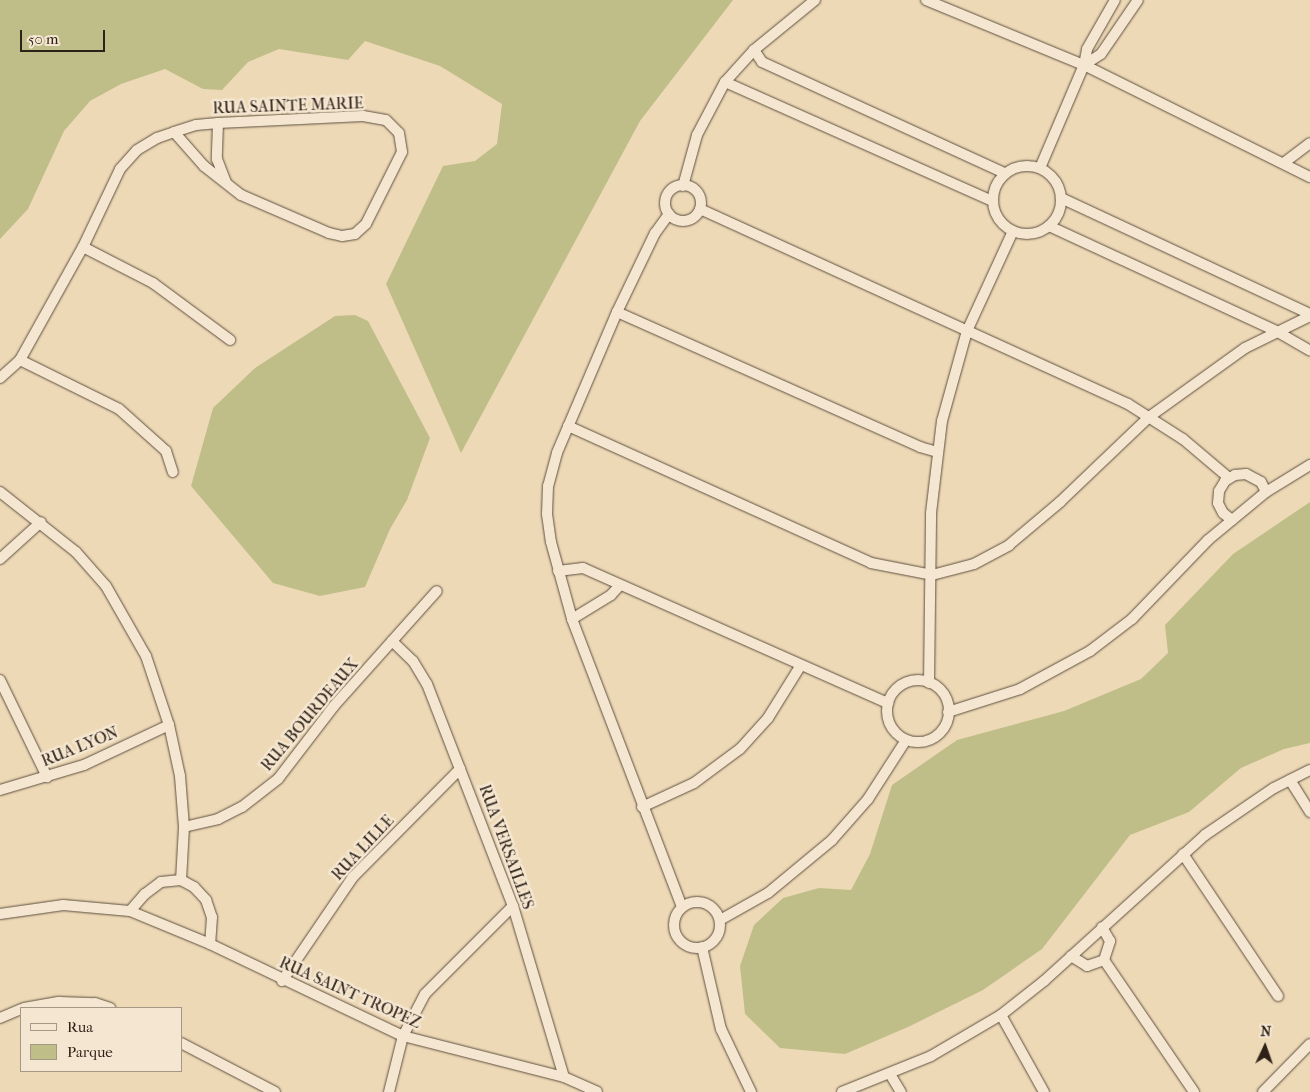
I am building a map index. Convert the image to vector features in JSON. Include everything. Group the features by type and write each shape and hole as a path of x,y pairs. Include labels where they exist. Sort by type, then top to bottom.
{"street":[{"path":"683,186 697,135 725,82 754,50 815,0"},
{"path":"926,0 1084,65 1285,162 1310,177"},
{"path":"1040,168 1084,65 1087,49 1115,0"},
{"path":"1084,65 1101,54 1138,0"},
{"path":"754,50 762,62 1004,173"},
{"path":"725,82 992,201"},
{"name":"RUA SAINTE MARIE","path":"0,378 20,360 83,247 120,169 137,150 174,132 218,123 363,116 386,120 399,133 402,152 366,224 356,234 329,233 241,195 204,166 174,132"},
{"path":"218,123 216,159 228,185"},
{"path":"1285,162 1310,143"},
{"path":"1018,166 1040,168 1053,177 1061,198 1058,214 1049,226 1036,233 1013,231 996,216 992,201 995,186 1004,173 1018,166"},
{"path":"683,186 697,193 700,208 689,220 678,220 669,214 666,198 672,189 683,186"},
{"path":"1061,198 1310,315"},
{"path":"700,208 1149,417 1183,439 1229,478"},
{"path":"669,214 655,233 617,312 568,426 554,463 547,500 550,542 572,619 682,907"},
{"path":"1049,226 1276,331 1310,351"},
{"path":"929,683 932,513 937,452 949,391 967,331 1013,231"},
{"path":"83,247 153,283 230,340"},
{"path":"617,312 920,448 937,452"},
{"path":"568,426 871,563 932,575 974,564 1008,545 1060,502 1149,417 1244,348 1310,315"},
{"path":"20,360 119,409 166,451 173,472"},
{"path":"948,712 1020,689 1090,651 1132,619 1186,560 1232,520 1266,492 1310,465"},
{"path":"1232,520 1220,508 1218,497 1221,486 1229,478 1240,474 1252,476 1261,482 1266,492"},
{"path":"0,492 41,522 76,552 106,586 146,656 170,726 180,776 184,828 181,880"},
{"path":"0,559 41,522"},
{"path":"558,571 583,568 888,703"},
{"path":"572,619 610,595 620,584"},
{"name":"RUA BOURDEAUX","path":"184,828 218,820 242,806 278,779 334,706 437,591"},
{"name":"RUA VERSAILLES","path":"392,641 413,662 427,684 513,906 564,1077"},
{"path":"642,806 694,783 740,749 776,707 801,665"},
{"path":"0,680 47,777"},
{"path":"907,682 929,683 945,697 948,712 945,726 935,736 921,742 906,740 890,725 888,703 895,690 907,682"},
{"name":"RUA LYON","path":"0,790 84,765 170,726"},
{"path":"720,920 768,892 832,840 868,799 906,740"},
{"name":"RUA LILLE","path":"282,981 353,877 460,769"},
{"path":"842,1092 890,1074 955,1043 1001,1015 1071,956 1183,854 1227,819 1290,780 1310,770"},
{"path":"1290,780 1310,812"},
{"path":"1183,854 1278,996"},
{"path":"130,911 145,894 161,882 181,880 194,887 206,900 212,917 210,944"},
{"path":"693,902 705,903 715,909 720,920 717,937 702,947 690,946 677,935 676,917 682,907 693,902"},
{"name":"RUA SAINT TROPEZ","path":"0,914 63,905 130,911 210,944 282,981 403,1036 564,1077 597,1092"},
{"path":"389,1092 403,1036 425,994 439,977 513,906"},
{"path":"1102,927 1110,941 1104,960"},
{"path":"702,947 719,1022 751,1092"},
{"path":"1071,956 1088,966 1104,960"},
{"path":"1104,960 1194,1092"},
{"path":"33,1007 59,1002 95,1003 107,1007"},
{"path":"0,1018 20,1010"},
{"path":"1001,1015 1044,1092"},
{"path":"182,1044 275,1092"},
{"path":"1263,1092 1310,1044"},
{"path":"890,1074 901,1092"}],"green space":[{"path":"0,0 733,0 640,121 461,453 386,284 443,166 475,161 497,144 502,104 440,66 365,41 348,60 279,49 248,62 222,90 203,89 165,69 121,84 90,101 64,131 28,209 0,239"},
{"path":"355,315 368,321 430,438 407,500 390,529 365,587 320,596 273,583 191,486 213,408 255,368 335,316"},
{"path":"1310,502 1310,743 1284,749 1241,768 1189,812 1130,835 1042,949 983,990 908,1027 845,1054 780,1048 745,1014 740,966 754,925 783,898 819,888 851,890 870,854 892,785 957,740 1064,711 1141,679 1168,653 1165,625 1233,554"}]}
